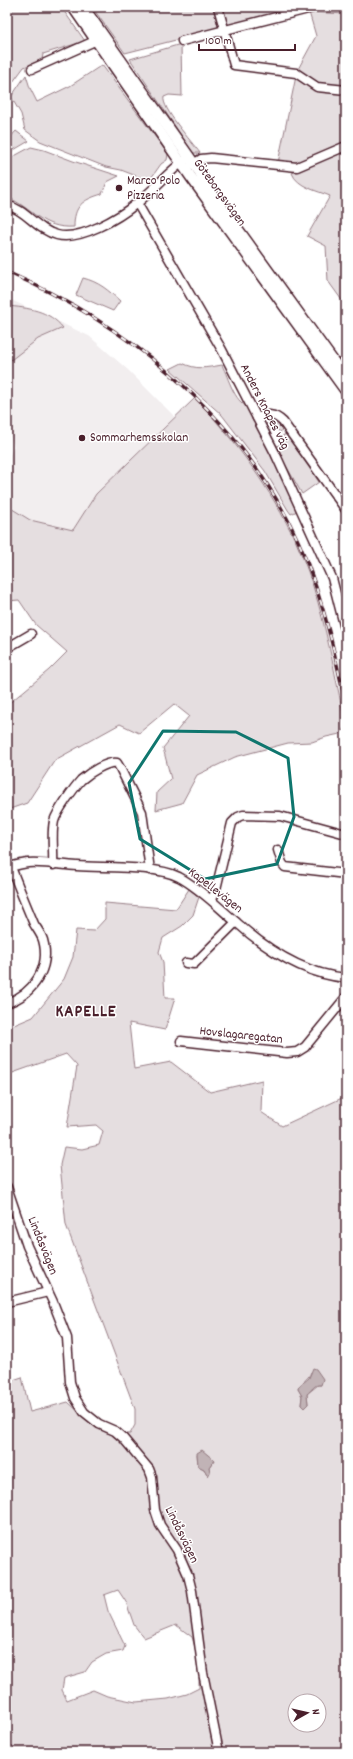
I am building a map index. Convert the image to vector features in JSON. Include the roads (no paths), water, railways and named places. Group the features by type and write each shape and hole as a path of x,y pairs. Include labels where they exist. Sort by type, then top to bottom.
{"main road":[{"name":"Göteborgsvägen","path":"73,7 187,163 208,188 346,379"},
{"name":"Göteborgsvägen","path":"82,7 187,163 346,391"}],"street":[{"path":"218,7 234,65 296,73 317,87 346,90"},
{"path":"182,41 316,7"},
{"path":"32,69 97,40"},
{"path":"7,206 14,208 49,232 67,236 94,229 137,203 187,163 211,158 297,167 346,146"},
{"name":"Anders Knapes väg","path":"137,203 222,350 257,418 332,578 346,630"},
{"path":"257,418 266,414 273,415 283,422 346,510"},
{"path":"7,648 32,634"},
{"path":"54,865 54,823 56,816 82,780 108,764 117,763 142,812 150,870"},
{"path":"212,900 218,882 232,823 238,817 243,815 280,816 346,834"},
{"path":"278,850 282,863 285,867 346,874"},
{"name":"Kapellevägen","path":"9,867 28,863 150,870 178,877 212,900 236,922 266,945 297,964 330,975 346,978"},
{"path":"7,1003 16,1000 30,990 38,980 43,967 45,952 43,939 9,867"},
{"path":"186,963 194,964 236,922"},
{"name":"Hovslagaregatan","path":"181,1041 287,1053 297,1052 305,1047 346,997"},
{"name":"Lindåsvägen","path":"7,1187 11,1210 67,1338 70,1382 75,1398 84,1412 99,1424 115,1431 123,1438 144,1464 152,1477 155,1510 160,1525 177,1550 192,1591 203,1673 219,1752"},
{"name":"Lindåsvägen","path":"7,1302 48,1292"}],"railway":[{"path":"7,272 50,293 92,317 132,344 170,374 205,407 237,443 266,482 290,524 300,546 324,613 346,706"}],"place":[{"name":"Marco Polo Pizzeria","path":"119,188"},
{"name":"Sommarhemsskolan","path":"82,438"}],"district":[{"name":"KAPELLE","path":"86,1013"}]}
